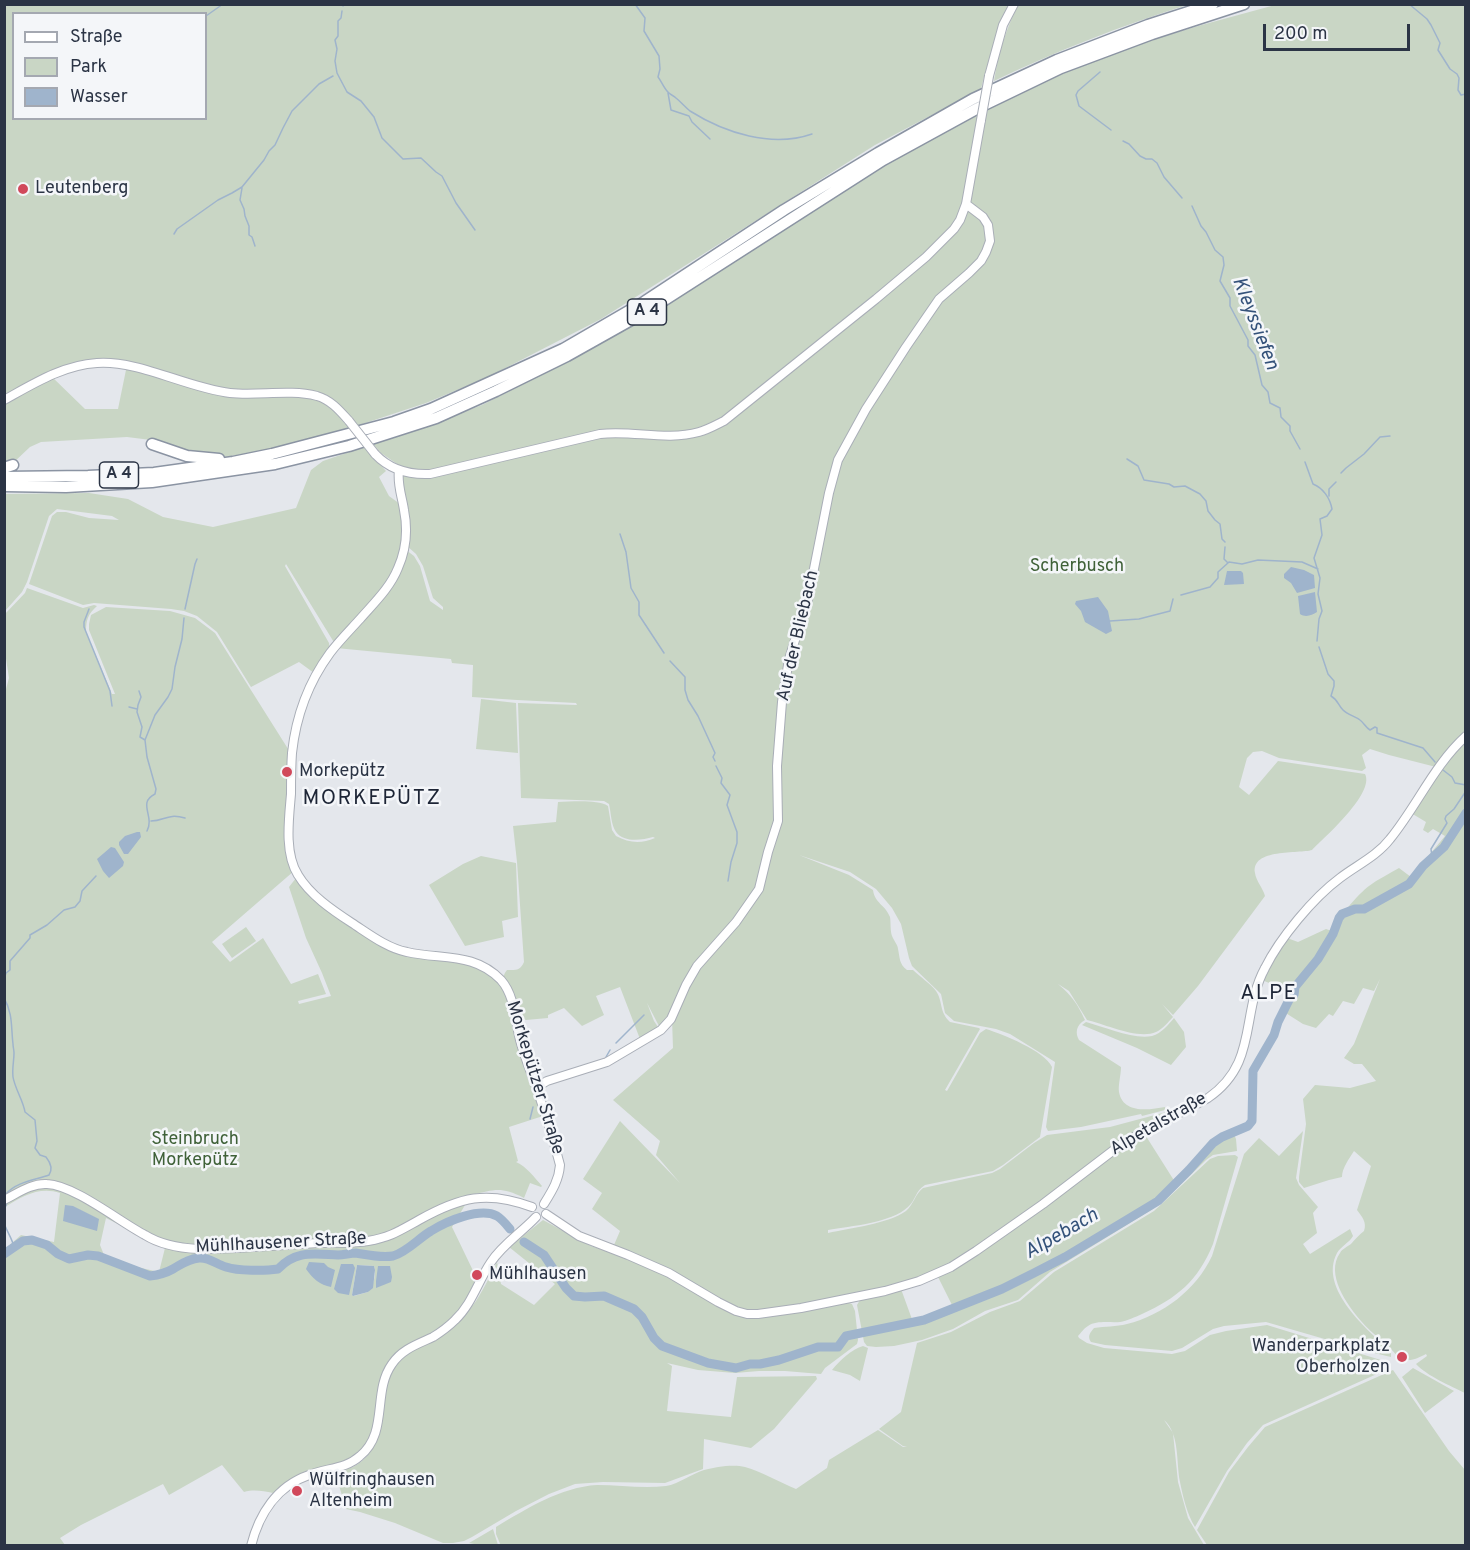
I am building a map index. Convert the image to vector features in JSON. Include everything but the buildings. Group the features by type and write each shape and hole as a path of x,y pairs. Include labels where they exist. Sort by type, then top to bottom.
{"highway":[{"name":"A 4","path":"4,477 154,473 233,462 393,422 431,409 563,349 644,302 878,153 972,99 1057,60 1148,25 1213,4"},
{"name":"A 4","path":"4,486 66,487 152,482 275,464 349,446 436,418 557,361 639,316 883,160 978,108 1061,68 1152,34 1244,4"},
{"path":"152,444 187,456 229,459 233,462"}],"main road":[{"path":"4,400 48,376 98,363 143,369 201,387 230,393 316,396 324,398 336,407 375,454 387,464 415,474 439,472 609,433 674,436 700,432 724,421 755,397 926,257 954,229 966,204 989,76 1004,25 1014,4"},
{"name":"Auf der Bliebach","path":"537,1087 547,1081 607,1062 661,1030 671,1019 697,966 736,922 759,889 778,821 777,766 782,702 789,659 808,599 822,524 838,460 866,409 939,299 981,261 986,252 990,241 988,225 966,204"},
{"name":"Morkepützer Straße","path":"399,470 398,480 406,528 405,547 399,567 389,586 330,653 310,686 299,714 292,755 289,830 292,859 297,874 321,901 384,943 406,952 477,962 502,981 510,998 520,1040 537,1087 560,1165 560,1175 544,1204"},
{"name":"Alpetalstraße","path":"546,1214 579,1236 669,1273 718,1302 747,1314 769,1314 885,1291 919,1281 951,1267 1043,1204 1123,1143 1217,1091 1236,1070 1242,1056 1262,973 1281,943 1320,895 1377,853 1390,840 1437,770 1466,736"},
{"name":"Mühlhausener Straße","path":"4,1200 29,1187 46,1184 58,1186 160,1242 178,1248 207,1249 365,1242 394,1235 447,1206 472,1199 506,1198 532,1207"},
{"path":"537,1203 544,1204 547,1207 546,1214 542,1218 536,1217 532,1207 537,1203"},
{"path":"252,1545 255,1531 271,1501 281,1491 309,1474 351,1463 370,1446 379,1421 384,1381 391,1364 402,1353 436,1335 457,1318 469,1305 492,1261 507,1243 536,1217"}],"green space":[{"path":"5,5 1012,5 994,46 981,89 875,145 601,319 488,377 426,403 335,433 270,450 224,457 189,454 151,440 127,437 41,442 30,447 12,464 5,466","holes":["100,360 127,365 118,409 85,409 49,374"]},
{"path":"1018,5 1187,5 1089,40 994,81 1003,42"},
{"name":"Scherbusch","path":"1275,5 1465,5 1465,734 1436,767 1370,749 1362,755 1366,768 1362,771 1279,758 1262,751 1253,752 1247,758 1239,787 1249,795 1278,761 1365,774 1366,782 1356,803 1312,850 1277,854 1260,859 1255,873 1265,896 1198,986 1173,1015 1162,1004 1173,1017 1159,1031 1149,1034 1131,1033 1087,1020 1069,991 1058,984 1074,1000 1085,1020 1077,1029 1079,1040 1121,1067 1119,1092 1121,1099 1131,1107 1138,1109 1165,1107 1165,1110 1142,1116 1141,1114 1081,1127 1048,1131 1046,1127 1055,1062 1010,1034 954,1021 945,1013 941,994 912,966 901,924 892,908 876,889 850,872 799,855 849,875 873,890 890,917 891,934 902,965 907,970 913,970 934,988 944,1014 950,1022 980,1029 945,1090 947,1091 980,1033 986,1029 1032,1049 1052,1067 1040,1137 1003,1165 993,1171 925,1185 908,1207 892,1217 828,1230 828,1233 879,1222 898,1215 909,1208 923,1188 992,1173 1047,1135 1110,1127 1170,1111 1171,1113 952,1263 916,1279 861,1294 773,1311 743,1310 614,1245 620,1231 592,1209 602,1193 583,1179 620,1121 680,1183 656,1155 660,1141 613,1100 673,1048 672,1019 669,1016 659,1026 647,1003 658,1027 640,1039 620,987 596,996 604,1015 582,1026 564,1008 548,1015 548,1018 526,1020 518,1000 511,994 505,982 504,975 507,970 517,969 524,962 513,826 556,822 558,802 590,802 608,806 612,830 616,836 635,842 655,838 633,840 619,835 613,826 609,804 604,801 521,798 518,703 577,705 576,703 472,697 473,665 452,663 451,659 336,648 391,587 406,550 414,556 420,566 430,601 443,610 443,607 433,598 423,566 416,554 407,546 405,499 400,466 381,453 373,444 482,405 569,361 652,313 884,164 979,111 1078,67 1136,45"},
{"path":"364,447 386,471 379,477 389,496 400,504 403,522 402,545 388,586 335,644 286,564 285,566 329,643 330,652 314,673 299,662 251,687 217,632 197,616 171,609 94,603 83,605 29,584 52,516 57,512 66,512 89,518 119,520 112,516 57,509 49,516 27,582 22,592 5,611 4,494 89,493 128,499 163,517 213,527 296,508 311,470 323,461"},
{"name":"Steinbruch Morkepütz","path":"27,588 83,608 97,606 88,618 86,632 112,694 115,694 89,630 91,615 106,607 170,611 195,618 215,633 290,752 294,871 212,942 230,962 263,938 291,984 318,974 326,994 298,1001 299,1004 331,996 306,938 289,887 296,878 386,947 468,963 489,973 506,994 543,1116 509,1127 518,1161 516,1162 527,1169 542,1186 530,1183 524,1198 497,1190 471,1195 452,1227 478,1281 466,1303 448,1324 390,1364 369,1445 350,1461 296,1478 273,1493 255,1490 244,1492 222,1465 169,1495 163,1484 60,1538 65,1545 5,1545 4,1250 21,1235 54,1242 60,1193 38,1191 5,1207 4,689 6,689 9,678 5,652 4,615","holes":["106,1218 165,1248 159,1272 106,1260 100,1245","357,1265 374,1266 375,1277 368,1292 354,1296 352,1295"]},
{"path":"481,699 516,703 518,753 476,749"},
{"path":"1465,738 1465,1393 1433,1377 1416,1364 1427,1356 1426,1354 1409,1360 1398,1357 1361,1321 1344,1298 1336,1280 1336,1261 1340,1253 1365,1228 1357,1210 1371,1166 1354,1151 1344,1167 1342,1177 1304,1188 1299,1182 1306,1124 1303,1099 1315,1085 1350,1088 1376,1081 1362,1064 1354,1064 1344,1058 1354,1044 1380,979 1374,991 1363,988 1354,1004 1343,1001 1333,1016 1329,1014 1316,1028 1303,1024 1281,1010 1288,991 1262,980 1287,938 1298,942 1326,929 1332,931 1348,907 1372,883 1399,868 1411,877 1445,836 1433,829 1428,833 1423,830 1426,822 1411,813 1440,769"},
{"path":"481,856 516,863 518,917 502,921 504,937 465,946 429,885"},
{"path":"246,927 256,941 232,958 222,944"},
{"path":"1174,1018 1184,1032 1186,1047 1171,1065 1082,1025 1086,1022 1128,1035 1145,1037 1159,1033"},
{"path":"1232,1130 1236,1139 1237,1151 1213,1155 1153,1209 1050,1272 1018,1300 985,1311 953,1329 922,1340 876,1347 867,1346 864,1342 857,1305 860,1300 901,1289 913,1322 953,1307 937,1275 1144,1133 1175,1182 1212,1145"},
{"path":"1303,1131 1296,1178 1299,1185 1318,1207 1313,1213 1317,1233 1303,1244 1310,1254 1350,1229 1353,1236 1337,1253 1333,1267 1334,1281 1348,1308 1391,1352 1391,1357 1266,1322 1213,1329 1182,1348 1172,1351 1091,1342 1089,1336 1094,1328 1123,1325 1140,1320 1165,1307 1188,1290 1212,1256 1244,1154 1259,1138 1279,1156"},
{"path":"1235,1155 1238,1157 1213,1244 1193,1278 1166,1302 1134,1318 1092,1324 1078,1336 1079,1338 1104,1348 1172,1354 1185,1351 1210,1335 1267,1325 1384,1361 1388,1364 1388,1369 1263,1425 1227,1471 1195,1527 1182,1494 1173,1434 1178,1482 1188,1518 1204,1545 501,1546 496,1534 496,1527 532,1506 557,1494 584,1487 597,1485 666,1486 704,1470 735,1466 751,1469 796,1489 827,1468 829,1460 878,1430 903,1447 907,1447 879,1429 901,1412 917,1343 951,1332 990,1312 1020,1301 1054,1272 1154,1211 1210,1159"},
{"path":"543,1220 591,1246 632,1260 667,1276 739,1315 846,1302 852,1304 855,1311 857,1344 825,1368 821,1374 785,1371 735,1373 698,1370 667,1363 672,1366 667,1411 731,1417 737,1377 816,1376 817,1379 774,1429 751,1448 704,1439 703,1469 665,1483 575,1484 549,1494 464,1541 453,1543 443,1543 395,1523 346,1509 335,1472 353,1467 362,1461 374,1446 383,1419 388,1381 396,1364 413,1350 446,1332 463,1318 487,1282 497,1262 501,1284 534,1305 555,1284 509,1247"},
{"path":"863,1346 868,1348 860,1381 850,1375 832,1370 846,1356"},
{"path":"1413,1368 1454,1391 1425,1413 1402,1377"},
{"path":"1393,1370 1449,1451 1465,1470 1465,1545 1207,1545 1197,1530 1229,1472 1265,1427"},
{"path":"493,1529 498,1545 469,1543"}],"water":[{"path":"1291,567 1314,575 1315,588 1297,593 1291,583 1284,578 1284,574"},
{"path":"1227,571 1241,571 1244,584 1224,585"},
{"path":"1315,592 1317,612 1307,616 1300,614 1298,596"},
{"path":"1098,597 1108,611 1112,631 1106,634 1085,622 1081,611 1075,604 1076,601"},
{"path":"140,832 141,837 128,854 124,854 119,842 125,836"},
{"path":"111,847 115,848 124,862 123,866 109,878 97,859"},
{"path":"65,1205 73,1206 99,1219 97,1231 63,1221"},
{"path":"309,1262 324,1263 335,1270 331,1287 311,1276 306,1269"},
{"path":"341,1264 353,1264 355,1268 349,1295 338,1293 334,1289"},
{"path":"357,1265 374,1266 373,1288 368,1292 353,1296 352,1295"},
{"path":"378,1266 390,1266 392,1277 391,1282 376,1288 376,1281"}],"waterway":[{"path":"207,15 223,4"},
{"path":"635,4 645,18 644,31 659,56 658,77 667,91 690,111 718,126 749,136 781,139 812,134"},
{"path":"1409,4 1431,25 1440,43 1438,50 1450,69 1459,78 1458,90 1461,95 1466,94"},
{"path":"342,11 338,21 338,36 335,40 337,49 335,61 337,73 347,92 361,101 374,117 382,138 403,159 421,158 442,176 456,203 475,230"},
{"name":"Kleyssiefen","path":"1100,72 1076,95 1079,106 1111,130"},
{"path":"174,234 177,229 218,200 242,187 275,145 292,111 319,84 333,76"},
{"path":"668,93 671,110 689,116 692,122 710,139"},
{"name":"Kleyssiefen","path":"1123,141 1140,156 1157,163 1164,177 1182,198"},
{"path":"242,188 240,200 249,226 249,235 255,246"},
{"name":"Kleyssiefen","path":"1192,206 1215,250 1223,257 1224,265 1220,281 1230,298 1230,306 1248,340 1248,346 1255,355 1262,385 1268,392 1270,403 1280,408 1281,417 1290,426 1290,431 1300,449"},
{"path":"1341,473 1380,437 1390,436"},
{"path":"1127,459 1138,466 1144,480 1174,487 1185,486 1200,494 1206,501 1208,511 1220,524 1222,539 1225,542"},
{"name":"Kleyssiefen","path":"1305,462 1313,484 1326,494 1332,509 1327,516 1320,519 1322,535 1314,558 1320,578 1318,594 1322,611 1317,641"},
{"path":"1329,496 1329,489 1336,482"},
{"path":"620,534 626,552 631,588 639,602 639,615 664,653"},
{"path":"1225,547 1224,559 1228,563"},
{"path":"185,609 197,559"},
{"path":"1181,595 1210,587 1218,578 1218,572 1229,562 1242,564 1258,560 1302,562 1318,569"},
{"path":"1110,621 1139,619 1170,611 1173,599"},
{"path":"89,609 84,627 110,691 112,706"},
{"path":"145,740 155,715 172,689 184,618"},
{"name":"Kleyssiefen","path":"1319,647 1328,674 1334,681 1331,696 1343,710 1360,720 1370,730 1375,727 1377,733 1423,748 1435,762"},
{"path":"670,661 685,677 688,700 715,753 713,757 715,761"},
{"path":"139,691 141,697 137,712 142,727 140,737 145,740 156,789 155,794 147,801 149,820 147,831"},
{"path":"129,707 137,709"},
{"path":"716,766 722,778 721,783 730,795 727,805 737,832 737,843 728,881"},
{"name":"Kleyssiefen","path":"1443,770 1452,777 1455,783 1466,785"},
{"name":"Kleyssiefen","path":"1432,857 1431,849 1447,823 1446,816 1454,809 1466,791"},
{"name":"Alpebach","path":"524,1242 544,1255 574,1296 604,1296 634,1309 662,1346 708,1363 736,1368 779,1360 818,1347 838,1347 846,1336 924,1320 1002,1289 1065,1257 1158,1201 1213,1143 1248,1126 1252,1121 1253,1071 1274,1035 1278,1022 1291,996 1294,995 1295,987 1318,959 1333,934 1339,918 1342,914 1355,909 1364,909 1409,884 1423,866 1444,847 1466,813"},
{"path":"151,821 174,816 185,818"},
{"path":"4,979 10,970 10,961 30,938 30,935 47,925 64,910 75,907 80,901 82,891 96,876"},
{"path":"4,998 11,1021 14,1081 25,1112 35,1120 37,1141 35,1148 40,1155 46,1157 51,1168 49,1175 20,1184 6,1194"},
{"path":"616,1043 644,1015"},
{"path":"606,1057 610,1050"},
{"path":"530,1119 533,1107"},
{"path":"4,1210 7,1203"},
{"name":"Alpebach","path":"4,1254 23,1241 32,1240 47,1245 69,1259 88,1255 98,1256 150,1276 165,1273 199,1258 231,1268 259,1270 278,1269 291,1259 305,1254 356,1253 393,1256 438,1227 454,1219 473,1214 497,1216 510,1229"},
{"path":"4,1223 14,1247"}],"place":[{"name":"Leutenberg","path":"23,189"},
{"name":"Morkepütz","path":"287,772"},
{"name":"Mühlhausen","path":"477,1275"},
{"name":"Wanderparkplatz Oberholzen","path":"1402,1357"},
{"name":"Wülfringhausen Altenheim","path":"297,1491"}],"district":[{"name":"MORKEPÜTZ","path":"372,800"},
{"name":"ALPE","path":"1269,995"}]}
